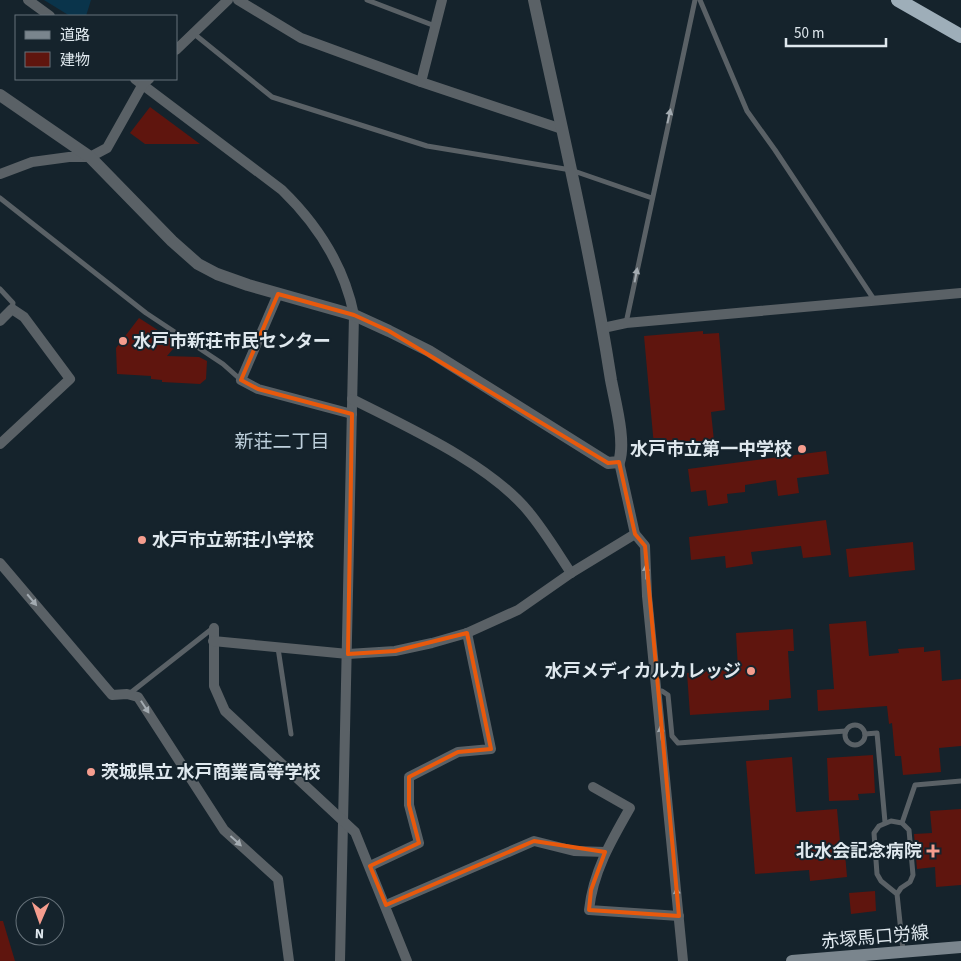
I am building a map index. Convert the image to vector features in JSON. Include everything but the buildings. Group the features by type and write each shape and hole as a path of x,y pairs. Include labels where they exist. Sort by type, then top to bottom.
{"highway":[{"path":"898,0 961,36"}],"main road":[{"name":"赤塚馬口労線","path":"792,961 876,958 903,952 961,947"}],"street":[{"path":"28,0 49,15"},
{"path":"178,48 228,0"},
{"path":"238,0 302,38 420,82 562,129"},
{"path":"420,82 442,0"},
{"path":"534,0 603,328 620,436 622,454 619,462 635,534 644,546 656,691 683,961"},
{"path":"0,174 32,162 69,157 90,157 107,148 142,81 282,190 313,222 336,260 345,280 354,315 340,961"},
{"path":"0,95 90,157 172,241 198,264 217,274 278,294 354,315 429,352 608,464 619,462"},
{"path":"603,328 626,323 961,293"},
{"path":"278,294 240,380 258,389 352,414"},
{"path":"0,321 12,309 24,317 70,379 0,444"},
{"path":"352,399 471,464 494,480 527,509 571,574"},
{"path":"213,642 348,654 395,651 467,633 518,610 635,534"},
{"path":"0,563 112,695 128,694 138,697 224,830 278,879 289,961"},
{"path":"214,628 214,686 225,711 355,832 407,961"},
{"path":"370,866 419,843 409,805 409,777 458,752 492,749 467,633"},
{"path":"593,787 630,808 605,852 591,890 589,910 679,916"},
{"path":"386,905 534,841 574,851 605,852"}],"lane":[{"path":"367,0 435,26"},
{"path":"626,323 695,0"},
{"path":"700,0 746,111 775,150 875,301"},
{"path":"193,33 272,97 427,146 571,170 652,198"},
{"path":"0,198 146,313 223,364 240,380"},
{"path":"0,289 12,303 12,309"},
{"path":"128,694 214,628"},
{"path":"278,648 291,734"},
{"path":"656,691 662,691 668,695 672,736 678,743 846,731 857,725 861,727 865,734"},
{"path":"846,731 847,740 854,744 862,742 865,734"},
{"path":"865,734 877,733 885,822"},
{"path":"902,823 915,785 961,781"},
{"path":"897,894 882,881 878,874 874,833 885,822 902,823 909,830 913,874 910,882 901,888 897,894 903,952"}],"highlighted area":[{"path":"278,294 354,315 389,331 608,463 619,462 635,534 645,546 679,916 589,910 591,890 605,852 534,841 386,905 370,866 419,843 409,805 409,777 458,752 491,749 467,633 395,651 348,654 352,414 258,389 241,380"}],"shaded area":[{"path":"44,0 91,0 86,15 68,15"}],"place":[{"name":"水戸市新荘市民センター","path":"123,341"},
{"name":"水戸市立第一中学校","path":"802,449"},
{"name":"水戸市立新荘小学校","path":"142,540"},
{"name":"水戸メディカルカレッジ","path":"751,671"},
{"name":"茨城県立 水戸商業高等学校","path":"91,772"},
{"name":"北水会記念病院","path":"933,851"}],"district":[{"name":"新荘二丁目","path":"282,441"}]}
